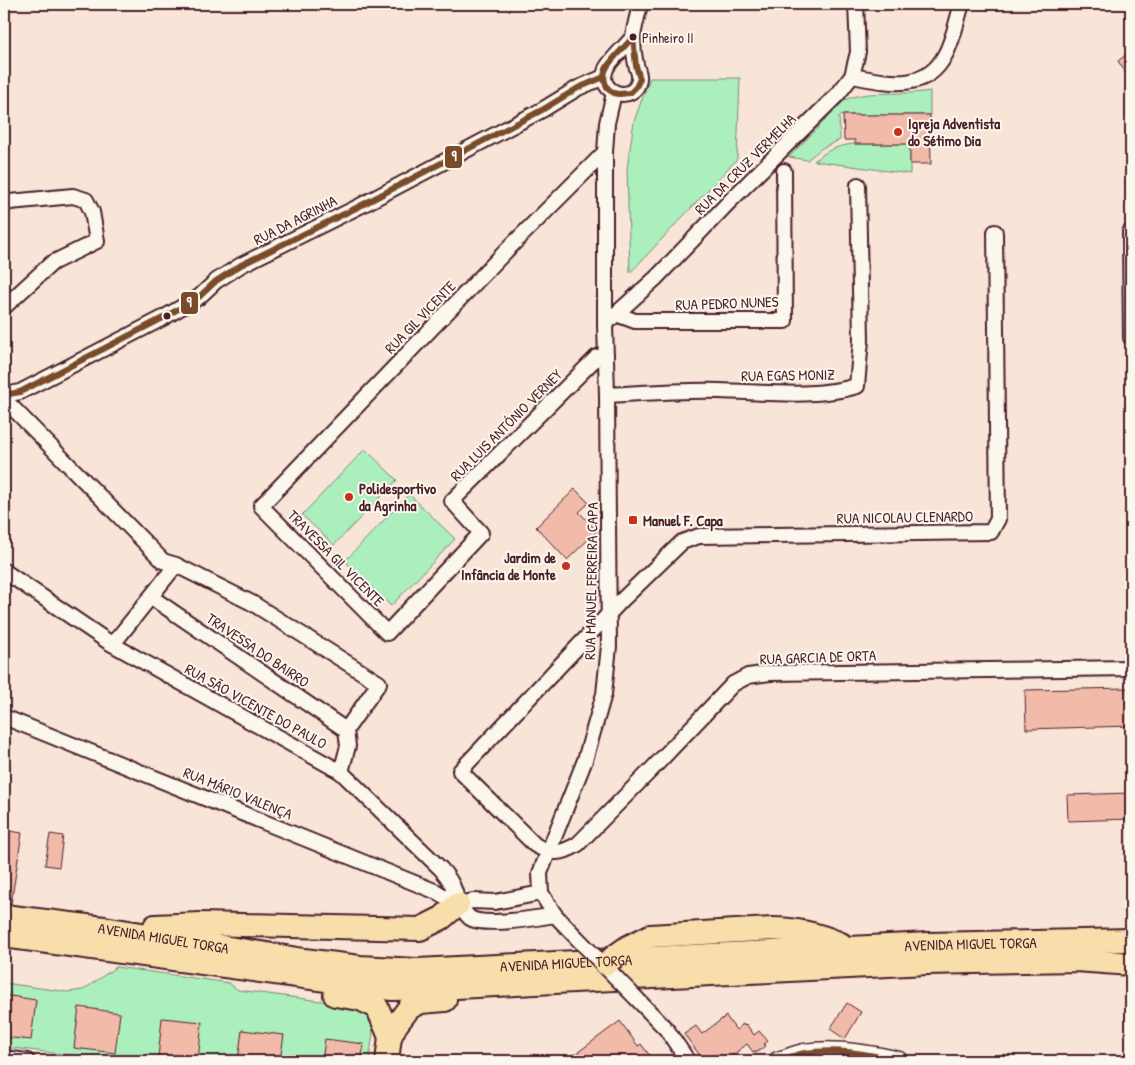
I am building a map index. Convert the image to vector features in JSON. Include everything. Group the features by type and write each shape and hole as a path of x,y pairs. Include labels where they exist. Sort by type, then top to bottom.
{"highway":[{"path":"104,928 200,924 420,929 442,918 458,904"},
{"name":"AVENIDA MIGUEL TORGA","path":"4,916 104,928 304,960 400,970 928,944 1131,940"},
{"path":"609,962 628,947 650,936 788,929 809,932 851,948"},
{"name":"AVENIDA MIGUEL TORGA","path":"4,936 392,989 927,963 1076,960 1131,964"},
{"path":"244,970 261,985 360,999 376,1007 390,1037"},
{"path":"387,1061 390,1037 396,1025 409,1008 421,1002 487,997 519,984"}],"street":[{"path":"633,37 606,68 605,84 614,93 630,93 640,79 636,66 633,37 640,4"},
{"name":"RUA DA CRUZ VERMELHA","path":"610,319 656,278 729,202 838,94 852,76 858,52 856,4"},
{"path":"852,76 879,82 907,82 931,74 945,55 962,4"},
{"path":"612,61 630,60 636,66"},
{"name":"RUA DA AGRINHA","path":"4,395 20,392 163,318 199,297 216,281 241,265 368,202 542,110 578,88 604,77"},
{"name":"RUA MANUEL FERREIRA CAPA","path":"541,892 540,873 585,760 604,694 609,646 606,355 610,319 605,152 607,123 614,93"},
{"name":"RUA GIL VICENTE","path":"261,506 505,252 605,152"},
{"name":"RUA PEDRO NUNES","path":"610,319 635,321 785,321 784,171"},
{"name":"RUA EGAS MONIZ","path":"607,395 717,391 838,392 857,386 861,340 858,184"},
{"path":"4,205 10,202 73,196 86,200 92,212 97,241 52,263 4,307"},
{"name":"RUA NICOLAU CLENARDO","path":"609,613 682,542 699,536 991,532 998,519 995,232"},
{"path":"1130,232 1131,338"},
{"name":"RUA LUIS ANTÓNIO VERNEY","path":"388,633 481,533 452,501 597,357 606,355"},
{"path":"4,399 163,561 176,565 252,603 379,683 346,730 348,746 341,772"},
{"name":"TRAVESSA GIL VICENTE","path":"261,506 388,633"},
{"path":"113,644 176,565"},
{"name":"RUA SÃO VICENTE DO PAULO","path":"4,571 113,644 341,772 445,874 455,890 458,904"},
{"name":"TRAVESSA DO BAIRRO","path":"151,597 346,730"},
{"path":"548,853 536,845 460,771 609,613"},
{"name":"RUA GARCIA DE ORTA","path":"548,853 568,850 578,844 733,684 748,676 770,673 1131,668"},
{"name":"RUA MÁRIO VALENÇA","path":"4,717 437,892 458,904 470,918 481,922 555,916"},
{"path":"458,904 473,901 495,902 541,892 555,916 577,938 609,962 637,999 667,1030 688,1061"},
{"path":"778,1061 803,1053 833,1051 872,1055 900,1061"},
{"path":"4,1058 27,1061"}],"green space":[{"path":"650,78 740,78 737,159 630,273 627,169 634,121"},
{"path":"930,91 930,115 843,115 839,117 840,140 822,148 807,160 789,157 845,100 864,95"},
{"path":"855,144 910,144 910,174 814,161 833,149"},
{"name":"Polidesportivo da Agrinha","path":"365,449 397,480 334,545 302,515"},
{"name":"Polidesportivo da Agrinha","path":"409,494 455,539 391,606 345,561"},
{"path":"116,967 229,983 238,990 351,1005 367,1016 371,1022 373,1035 369,1061 120,1061 4,1047 4,983 68,992 83,990"}],"building":[{"path":"1131,51 1131,81 1118,61"},
{"name":"Igreja Adventista do Sétimo Dia","path":"843,115 930,115 931,164 910,164 910,144 855,144 855,140 844,140"},
{"path":"575,489 589,503 579,512 597,531 567,560 536,527"},
{"path":"1131,688 1131,726 1026,729 1025,690"},
{"path":"1130,793 1131,819 1068,821 1067,795"},
{"path":"4,830 22,833 11,904 4,903"},
{"path":"50,834 63,836 59,867 45,865"},
{"path":"4,995 36,1000 31,1040 4,1037"},
{"path":"847,1003 861,1012 845,1039 830,1029"},
{"path":"79,1007 120,1013 115,1053 74,1048"},
{"path":"726,1016 736,1030 743,1024 744,1026 746,1024 754,1035 759,1031 768,1041 756,1053 747,1044 725,1061 721,1060 717,1054 704,1061 684,1034 696,1026 702,1034"},
{"path":"162,1018 202,1022 198,1061 158,1058"},
{"path":"620,1021 638,1046 641,1044 654,1061 566,1061"},
{"path":"242,1030 284,1035 280,1061 238,1061"},
{"path":"325,1039 364,1044 361,1061 322,1061"}],"transit line":[{"name":"9","path":"633,37 636,66 640,79 630,93 614,93 605,84 605,71 633,37"},
{"name":"9","path":"4,395 20,392 163,318 199,297 216,281 241,265 360,206 542,110 578,88 604,77"},
{"name":"9","path":"778,1061 802,1054 828,1051 864,1054 899,1061"}],"place":[{"name":"Pinheiro II","path":"633,37"},
{"name":"Igreja Adventista do Sétimo Dia","path":"898,132"},
{"name":"Polidesportivo da Agrinha","path":"349,497"},
{"name":"Manuel F. Capa","path":"633,520"},
{"name":"Jardim de Infância de Monte","path":"566,566"}]}
